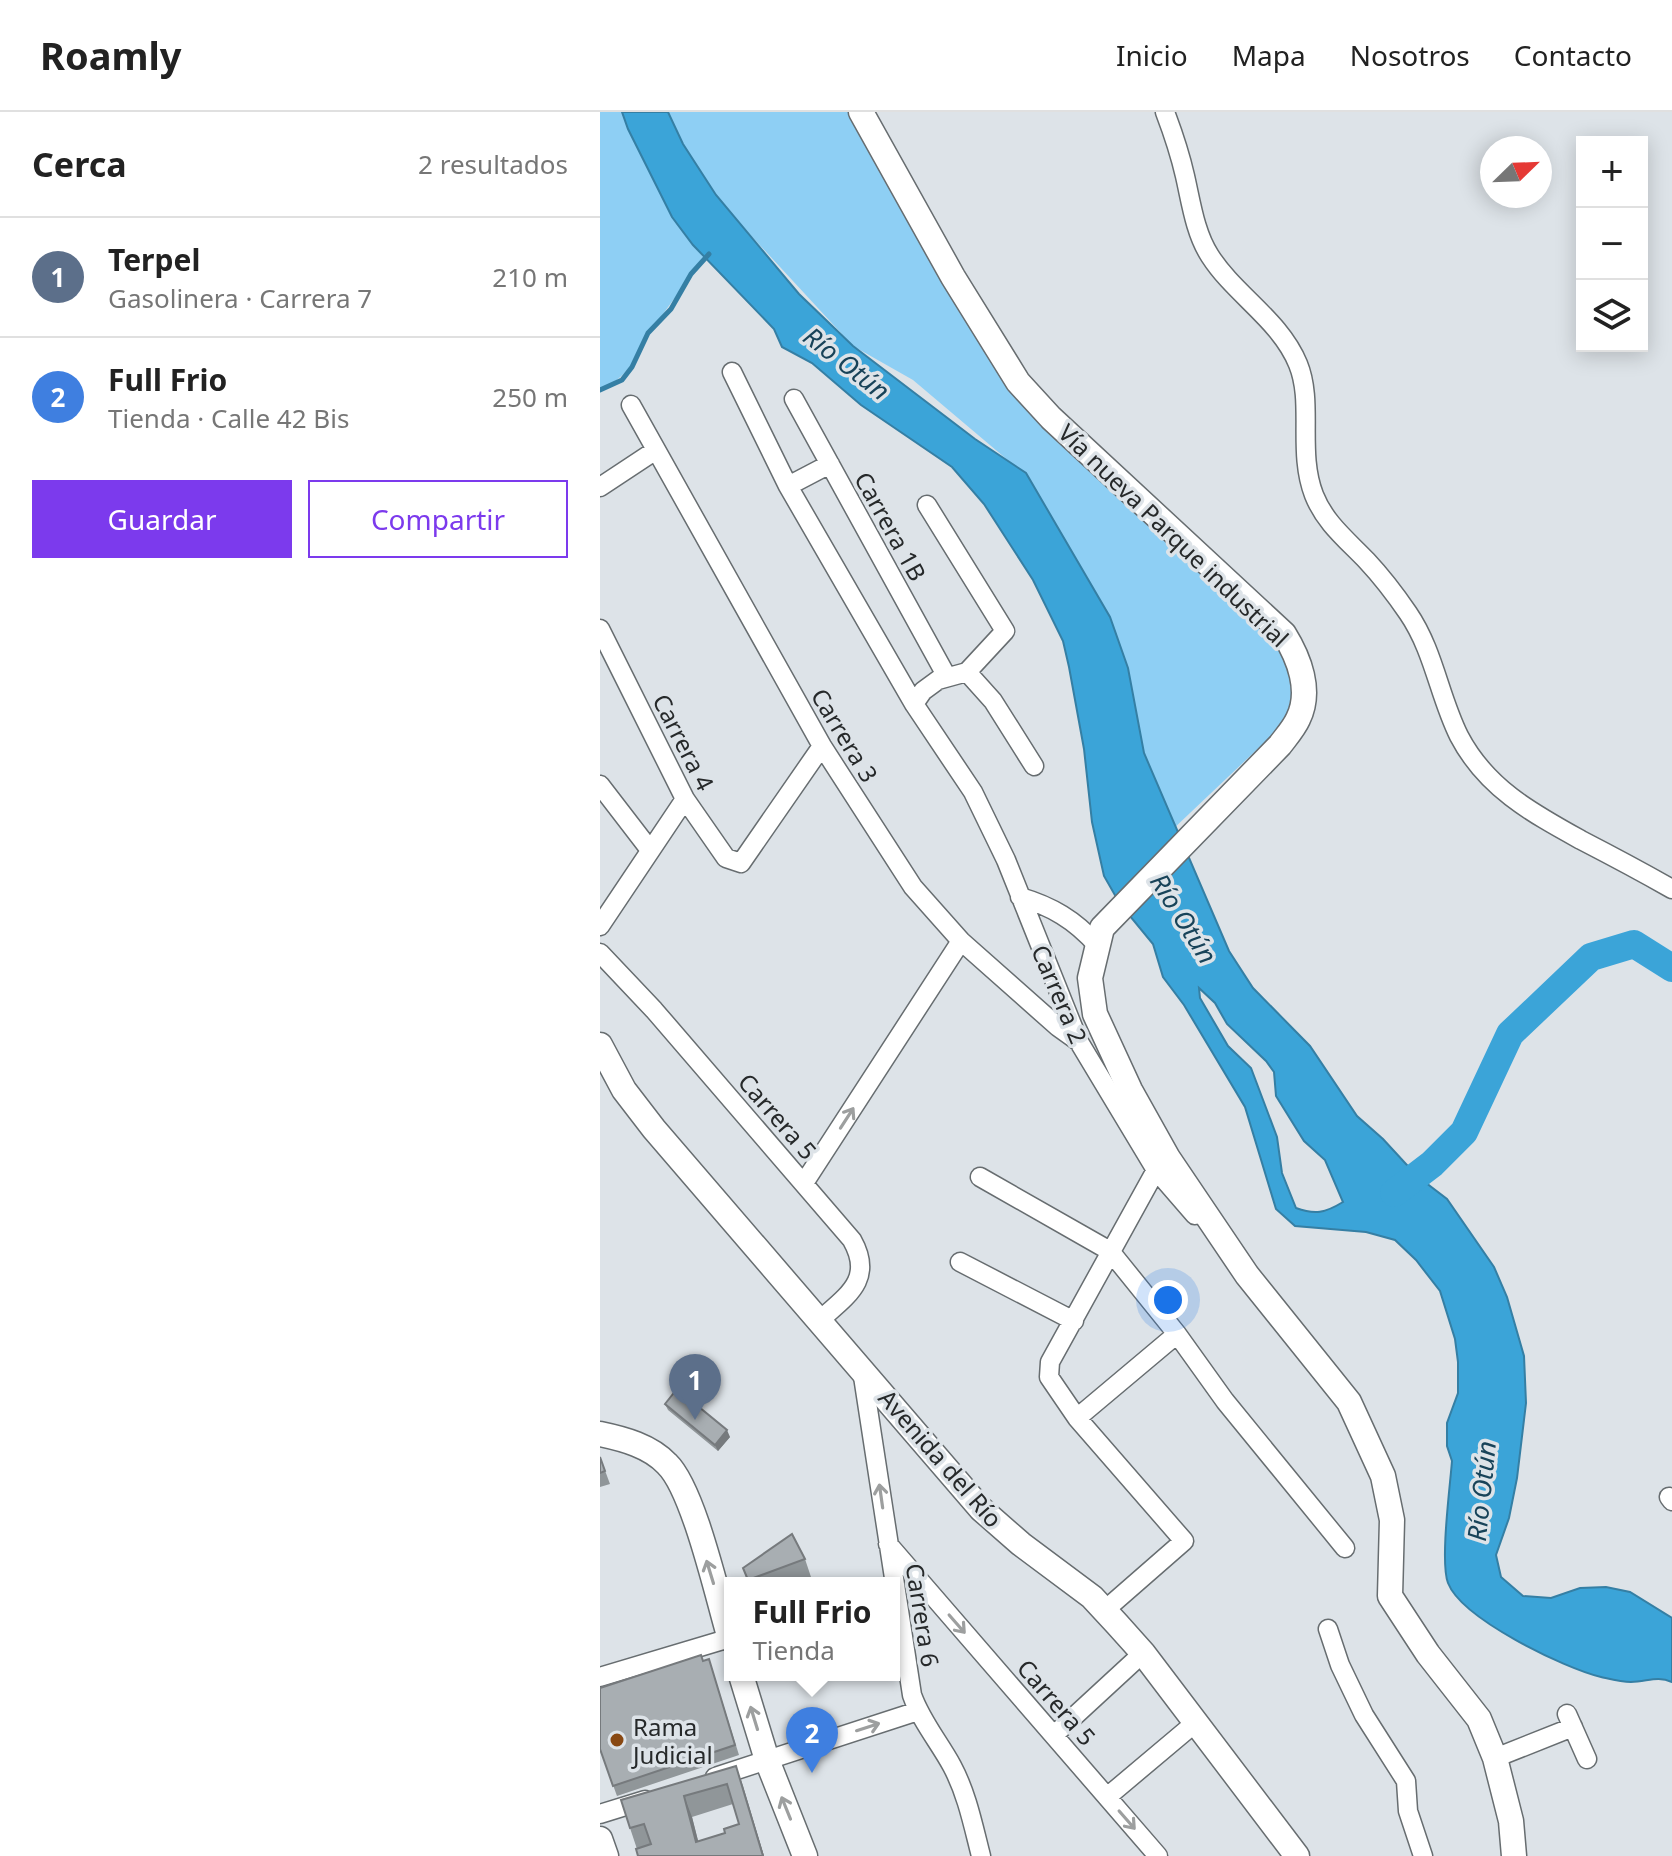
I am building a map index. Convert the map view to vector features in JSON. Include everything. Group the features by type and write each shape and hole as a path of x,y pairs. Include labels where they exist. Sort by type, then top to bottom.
{"main road":[{"name":"Vía nueva Parque industrial","path":"861,112 953,277 1018,382 1062,429 1284,634 1299,663 1304,691 1300,717 1280,745 1099,937"},
{"path":"1099,937 1090,978 1095,1014 1118,1065 1168,1158 1247,1275"},
{"name":"Avenida del Río","path":"600,1045 635,1106 981,1509 1021,1544 1068,1577 1105,1610 1143,1653 1297,1856"},
{"name":"Carrera 2","path":"1247,1275 1349,1402 1383,1476 1392,1520 1390,1596 1428,1654 1479,1719 1495,1758"},
{"path":"600,1434 643,1447 673,1470 690,1505 724,1619"},
{"path":"743,1681 767,1760 805,1856"},
{"path":"1495,1758 1511,1821 1514,1856"},
{"path":"600,1839 606,1856"}],"street":[{"path":"1165,112 1208,254 1231,285 1271,323 1298,363 1305,392 1306,463 1320,507 1338,533 1392,588 1415,622 1433,659 1458,733 1475,763 1498,788 1525,809 1672,889"},
{"name":"Carrera 2","path":"732,372 788,486 914,704 973,792 1006,860 1079,1042 1156,1170 1247,1275"},
{"name":"Carrera 1B","path":"794,399 947,677"},
{"name":"Carrera 3","path":"631,405 822,746 913,887 961,941 1079,1042"},
{"path":"600,487 656,450"},
{"path":"788,486 830,464"},
{"path":"914,704 923,691 947,677 967,672 1005,631 927,505"},
{"name":"Carrera 4","path":"600,629 685,799 726,858 741,863 822,746"},
{"path":"967,672 993,701 1034,766"},
{"path":"600,785 650,850"},
{"path":"600,926 685,799"},
{"path":"1020,897 1057,911 1099,937"},
{"path":"804,1183 961,941"},
{"name":"Carrera 5","path":"600,953 654,1010 852,1240 859,1253 861,1267 852,1292 820,1320"},
{"path":"1105,1610 1184,1541 1077,1418 1049,1377 1050,1362 1156,1170"},
{"path":"980,1177 1110,1251 1177,1334 1225,1401 1345,1548"},
{"path":"960,1262 1074,1321"},
{"path":"1077,1418 1177,1334"},
{"name":"Carrera 6","path":"862,1368 893,1577"},
{"name":"Carrera 5","path":"888,1544 1158,1856"},
{"name":"Carrera 6","path":"900,1620 912,1695 965,1794 981,1856"},
{"path":"1328,1629 1340,1665 1364,1715 1406,1781 1408,1811 1423,1856"},
{"path":"600,1677 724,1641"},
{"path":"1054,1735 1143,1653"},
{"path":"693,1784 918,1711"},
{"path":"1495,1758 1570,1720 1587,1759"},
{"path":"1107,1797 1195,1723"},
{"path":"601,1814 668,1793"}],"shaded area":[{"path":"600,112 647,112 720,240 655,325 628,369 600,390"},
{"path":"663,112 857,112 1018,382 1241,595 1303,678 1285,723 1152,849 1087,576 1010,462 913,380 853,346 720,202"}],"water":[{"name":"Río Otún","path":"622,112 668,112 683,144 716,195 799,294 853,346 975,439 1026,473 1110,617 1128,668 1144,753 1229,951 1253,988 1310,1046 1357,1116 1417,1176 1447,1199 1494,1267 1507,1297 1524,1356 1526,1403 1517,1478 1509,1518 1496,1555 1501,1577 1523,1596 1551,1598 1580,1588 1606,1587 1630,1592 1672,1618 1672,1682 1657,1679 1623,1682 1563,1664 1493,1626 1457,1597 1448,1583 1445,1559 1452,1461 1447,1446 1447,1423 1458,1393 1458,1362 1455,1339 1440,1291 1416,1260 1395,1240 1366,1232 1295,1226 1276,1209 1245,1107 1184,1005 1163,977 1153,944 1120,904 1104,876 1092,822 1084,749 1063,641 1033,580 984,504 952,467 861,405 812,363 782,347 774,329 693,245 672,217","holes":["1199,988 1215,1003 1227,1024 1274,1072 1276,1096 1304,1141 1325,1160 1343,1202 1320,1212 1296,1208 1282,1173 1277,1137 1251,1068 1228,1046 1200,998"]}],"building":[{"path":"677,1389 727,1430 715,1445 665,1404"},
{"path":"792,1534 805,1559 756,1577 747,1577 743,1568"},
{"path":"701,1655 703,1661 709,1659 735,1745 613,1786 600,1749 600,1688"},
{"path":"736,1766 763,1856 638,1856 636,1849 651,1844 644,1824 630,1828 621,1800","holes":["727,1784 739,1824 724,1829 725,1833 696,1842 684,1796"]}],"waterway":[{"path":"600,390 622,380 632,367 648,333 671,309 691,274 709,254"},
{"path":"1394,1193 1432,1164 1464,1132 1510,1034 1591,957 1634,944 1672,968"}],"place":[{"name":"Terpel","path":"695,1420"},
{"name":"Rama Judicial","path":"617,1740"},
{"name":"Full Frio","path":"812,1773"}]}
